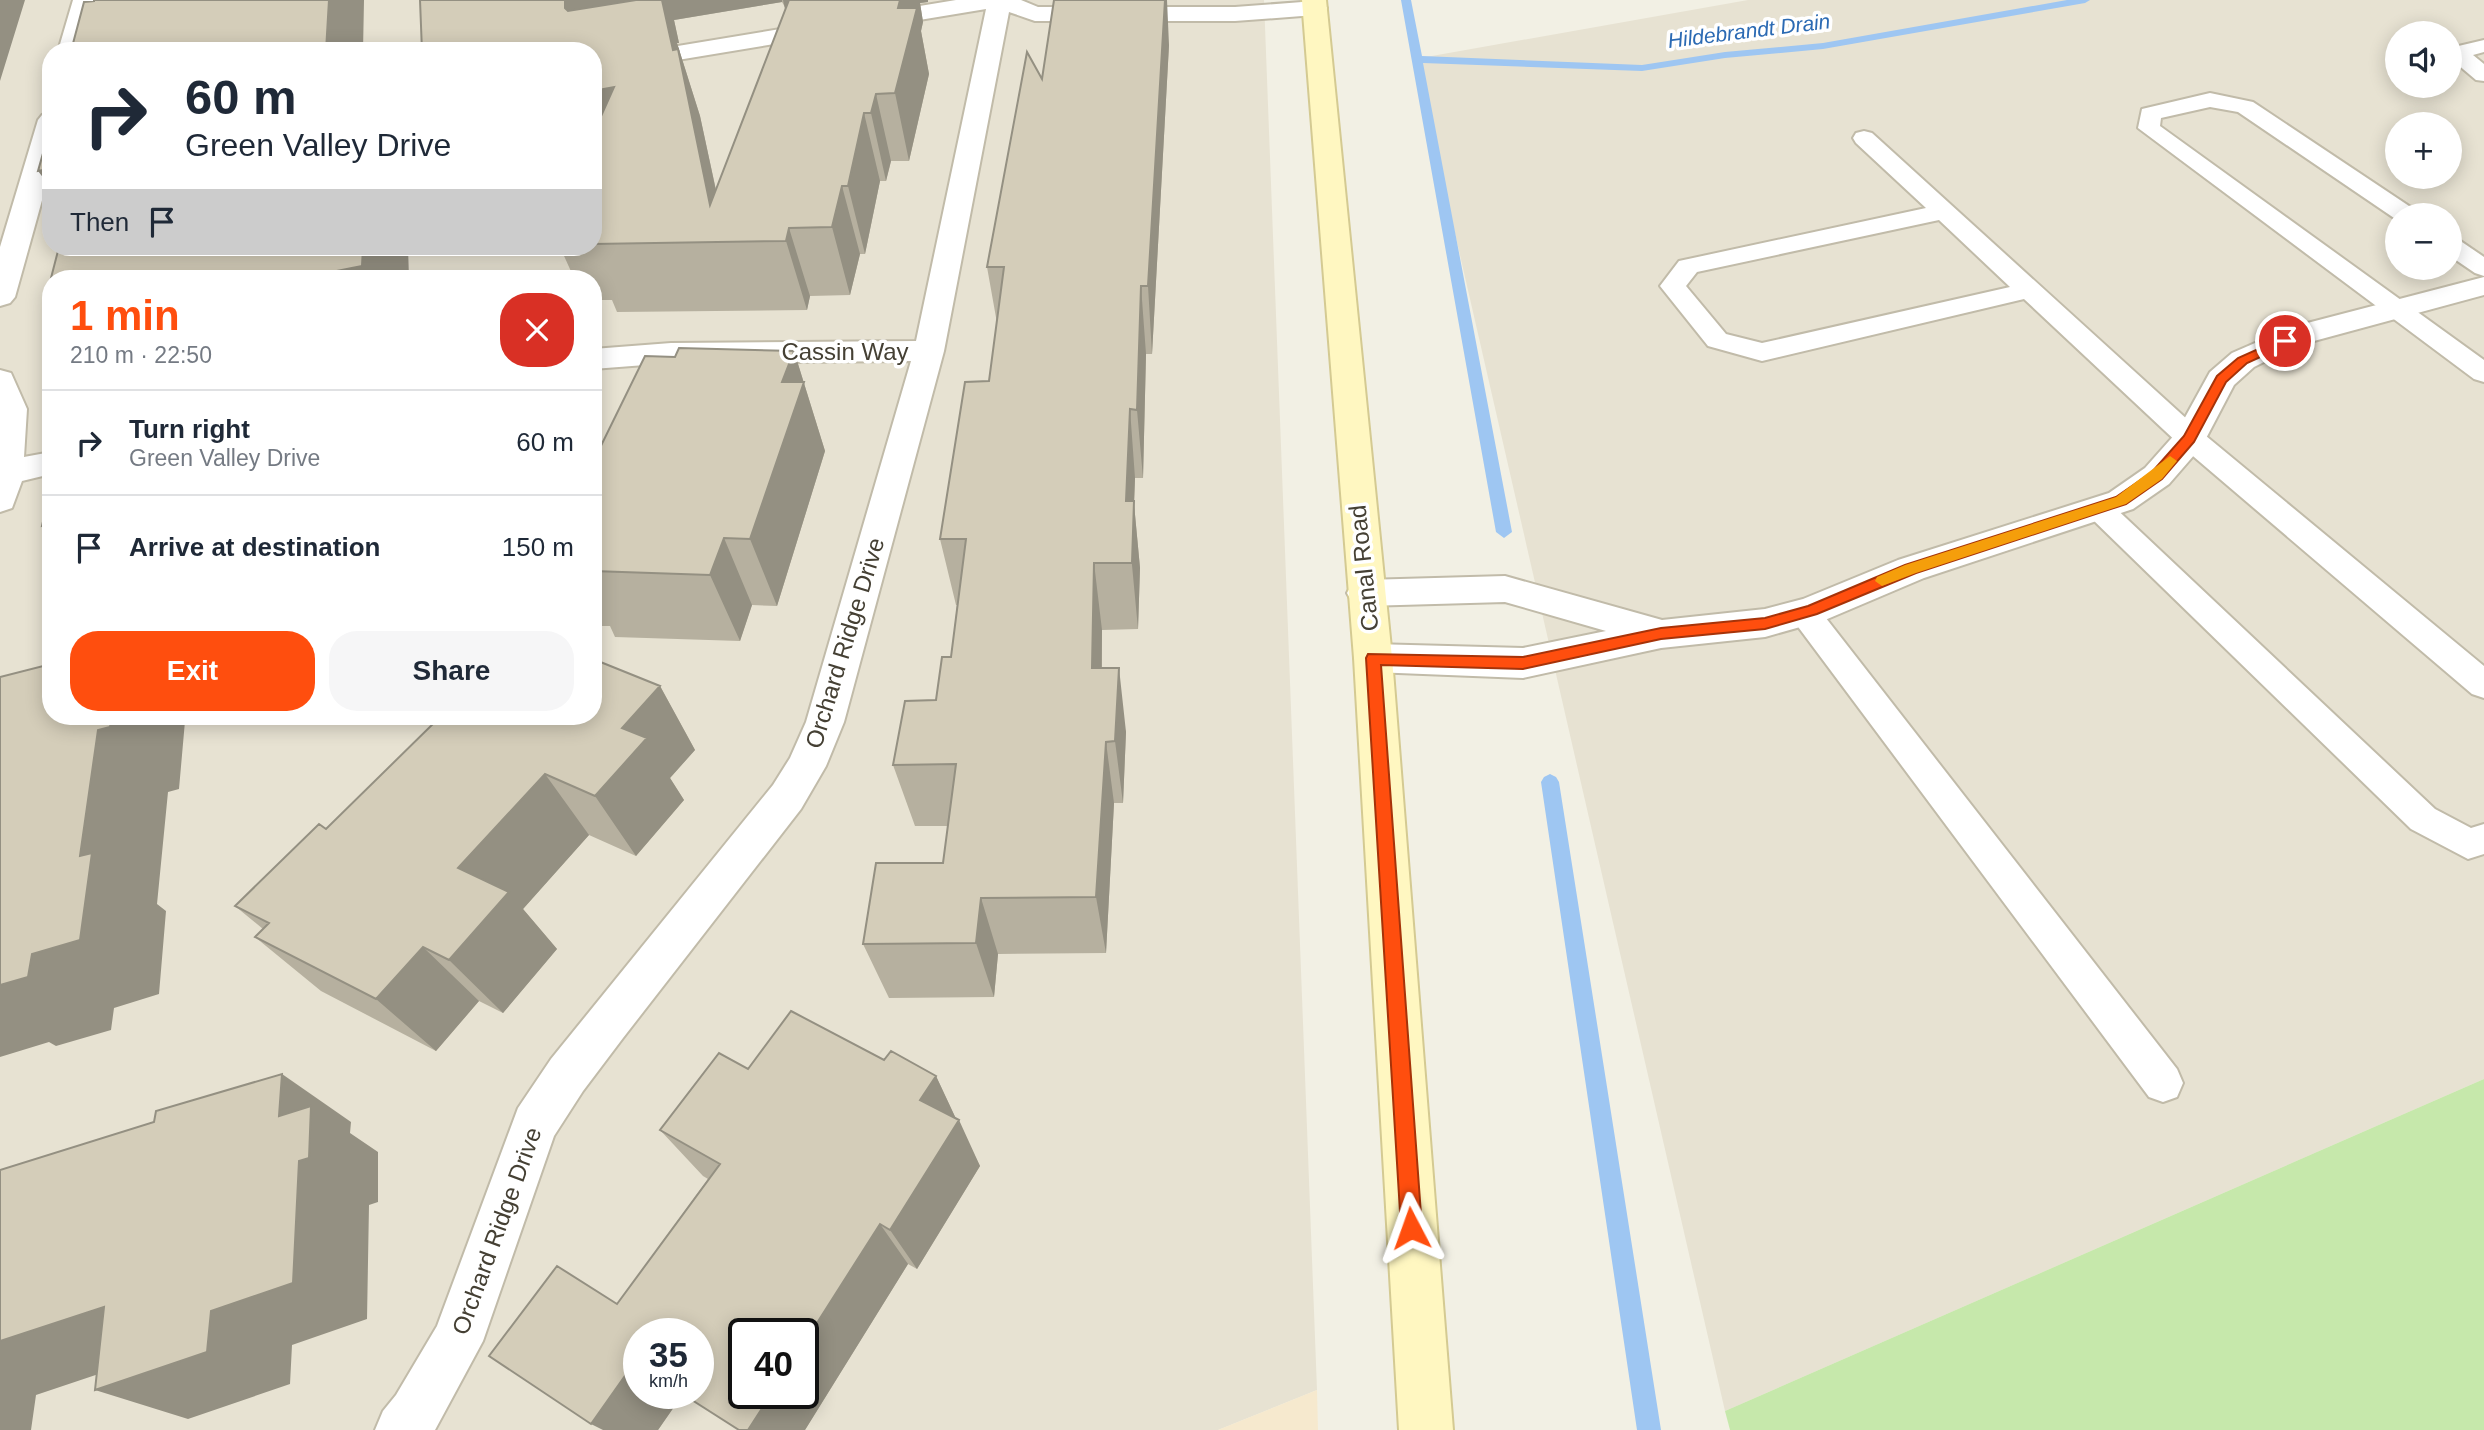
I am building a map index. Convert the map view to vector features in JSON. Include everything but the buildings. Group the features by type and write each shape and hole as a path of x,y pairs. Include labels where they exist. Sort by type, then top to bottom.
{"street":[{"path":"73,42 85,0"},
{"path":"602,66 1000,0 1035,14 1235,14 1314,4"},
{"name":"Orchard Ridge Drive","path":"402,1430 415,1414 457,1341 535,1124 567,1075 787,797 806,766 825,722 929,351 1000,0"},
{"name":"Canal Road","path":"1314,4 1365,593 1373,658 1426,1430"},
{"path":"0,297 42,167"},
{"path":"1373,658 1523,663 1661,634 1765,623 1804,612 1911,569 2121,501 2157,476 2190,438 2221,379 2243,360 2267,348 2303,334 2484,286"},
{"name":"Cassin Way","path":"602,358 671,353 929,351"},
{"path":"0,380 11,409 4,486"},
{"path":"4,486 42,467"},
{"path":"1365,593 1505,589 1661,634"}],"lane":[{"path":"2484,46 2457,53 2484,75"},
{"path":"2388,203 2245,107 2210,100 2150,114 2149,128 2484,373"},
{"path":"1864,138 2190,438 2484,685"},
{"path":"1944,212 1688,266 1672,286 1717,340 1762,352 2029,290"},
{"path":"2462,253 2484,268"},
{"path":"2099,509 2423,819 2468,844 2484,839"},
{"path":"1804,612 2163,1083"}],"shaded area":[{"path":"0,0 1264,0 1317,1390 1218,1430 0,1430"},
{"path":"1748,0 2484,0 2484,1079 1725,1411 1415,59"},
{"path":"1317,1390 1318,1430 1218,1430"}],"green space":[{"path":"2484,1079 2484,1430 1730,1430 1725,1411"}],"waterway":[{"path":"1406,0 1417,59"},
{"name":"Hildebrandt Drain","path":"1417,59 1642,68 1725,55 1823,46 2085,0"},
{"path":"1417,59 1504,532"},
{"path":"1550,782 1649,1430"}],"slow traffic":[{"path":"1882,581 1911,569 2121,501 2157,476 2170,461"}],"route":[{"path":"1411,1228 1373,658 1523,663 1661,634 1765,623 1812,610 1911,569 2121,501 2157,476 2190,438 2221,379 2243,360 2285,341"}]}
